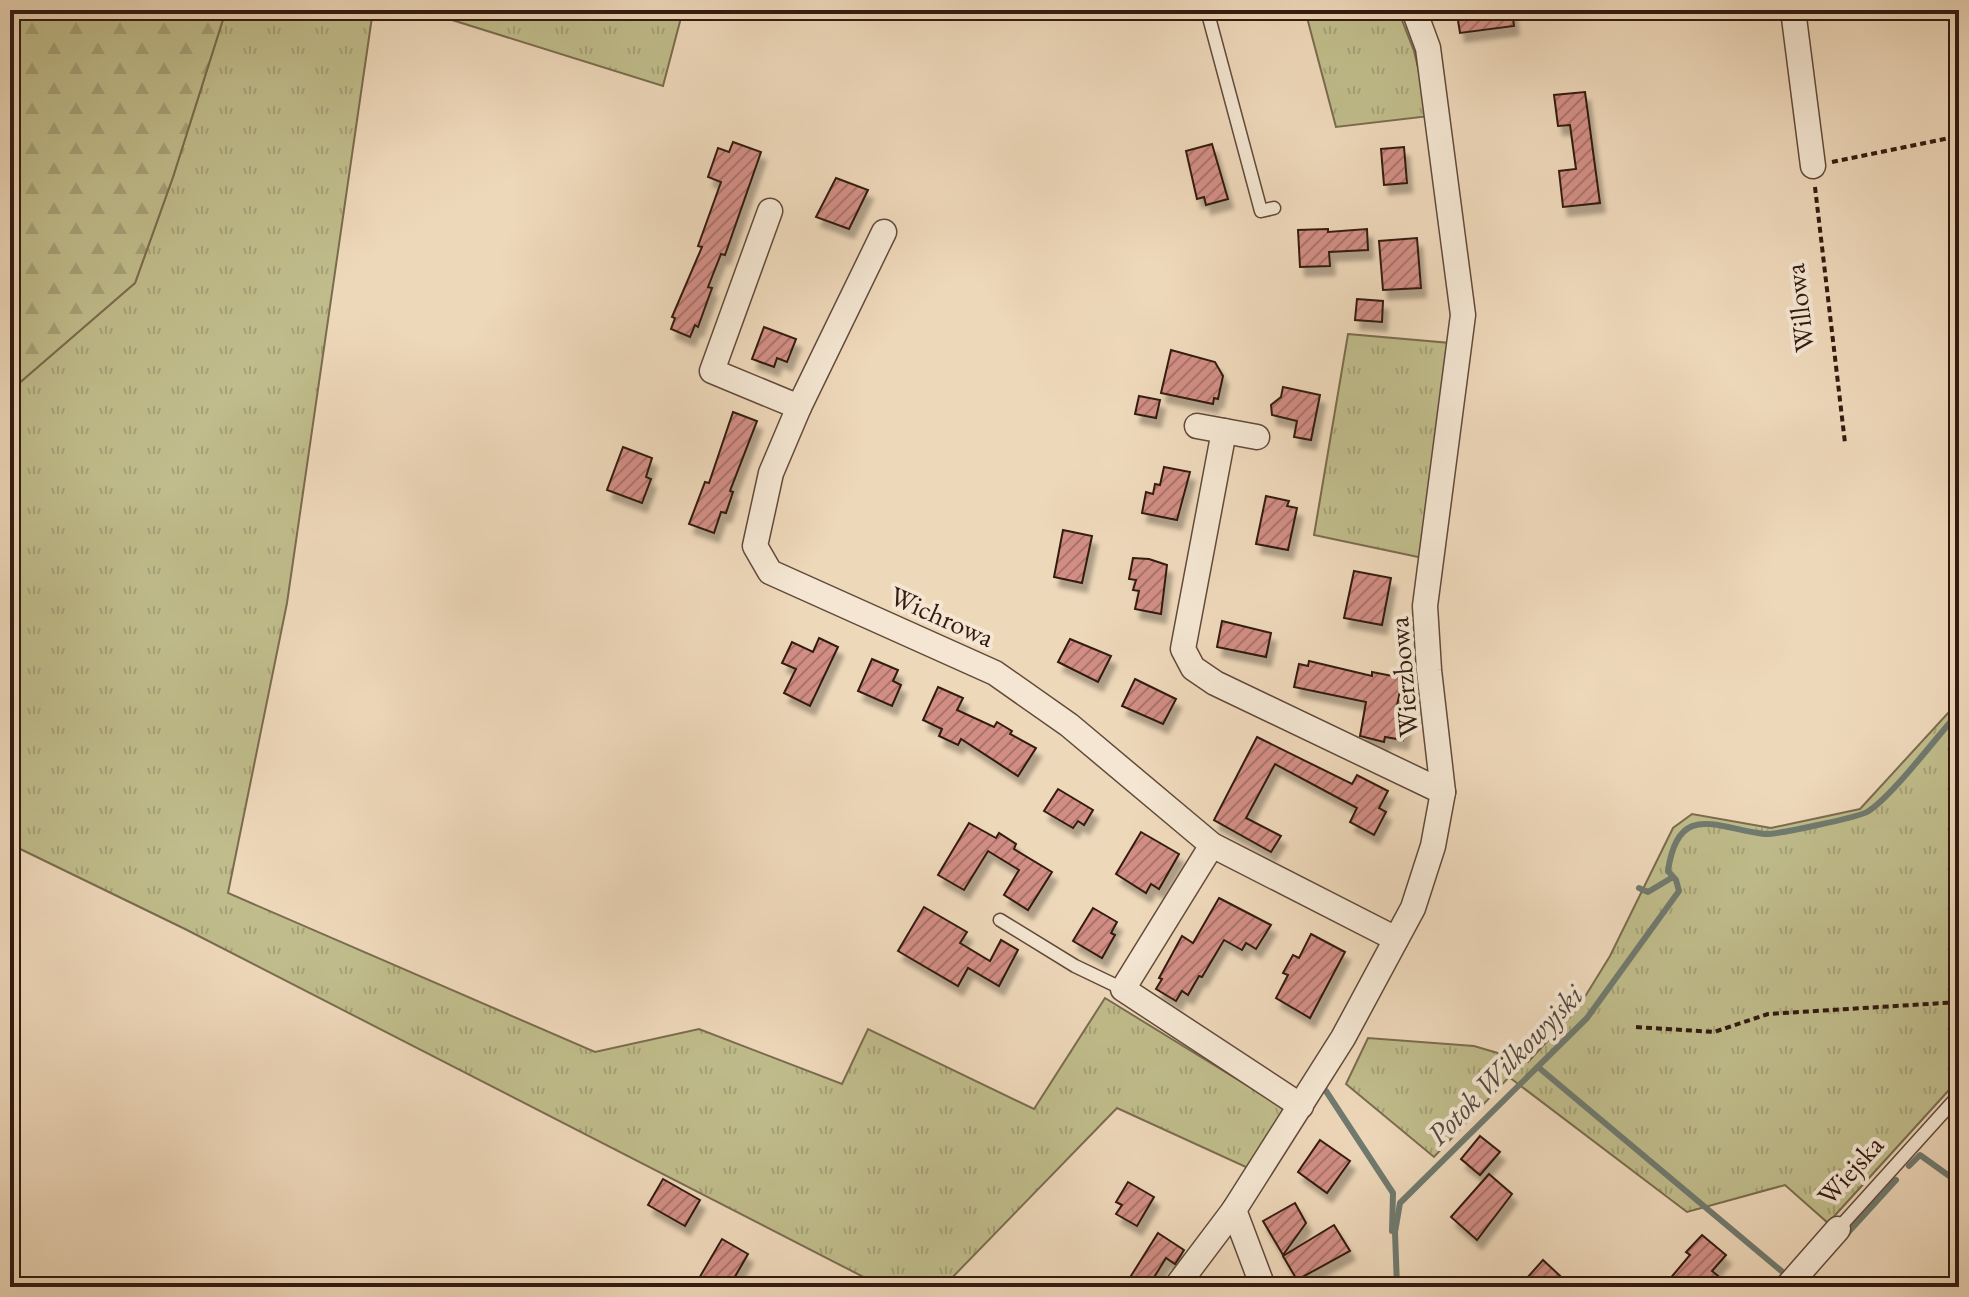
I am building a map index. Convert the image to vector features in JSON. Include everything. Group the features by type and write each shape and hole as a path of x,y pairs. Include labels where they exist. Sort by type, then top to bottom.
{"street":[{"name":"Wierzbowa","path":"1176,1287 1234,1210 1343,1038 1417,895 1433,846 1443,792 1425,606 1463,315 1428,48 1414,10"},
{"path":"1793,10 1813,166"},
{"path":"770,211 712,371 799,407"},
{"name":"Wichrowa","path":"884,232 799,407 771,473 755,546 770,572 995,673 1069,725 1212,845 1396,939"},
{"path":"1197,426 1257,437"},
{"path":"1224,431 1183,649 1193,668 1215,683 1443,792"},
{"path":"1212,845 1123,989 1301,1106"},
{"path":"1234,1210 1263,1287"},
{"name":"Wiejska","path":"1787,1287 1838,1229"}],"lane":[{"path":"1207,10 1261,211 1274,208"},
{"path":"1000,920 1075,966 1123,989"},
{"name":"Wiejska","path":"1838,1229 1959,1095"}],"path":[{"path":"1813,166 1959,136"},
{"name":"Willowa","path":"1813,166 1845,443"},
{"path":"1636,1027 1714,1032 1768,1014 1959,1002"}],"green space":[{"path":"10,10 226,10 173,177 135,283 10,391"},
{"path":"226,10 373,10 287,603 228,893 595,1052 699,1029 842,1084 868,1029 1034,1109 1105,998 1284,1108 1248,1168 1117,1108 943,1287 883,1287 185,929 10,844 10,391 135,283 173,177"},
{"path":"420,10 683,10 663,86"},
{"path":"1305,10 1398,10 1414,51 1430,116 1336,127"},
{"path":"1348,334 1450,343 1423,558 1314,535"},
{"path":"1959,701 1959,1079 1828,1223 1785,1185 1687,1212 1509,1077 1434,1157 1346,1084 1368,1038 1474,1046 1528,1062 1578,1008 1610,956 1673,828 1692,814 1771,828 1860,809"}],"building":[{"path":"1465,10 1512,10 1514,26 1460,33 1457,14 1465,13"},
{"path":"1585,92 1600,203 1563,207 1559,171 1576,169 1570,125 1558,126 1554,95"},
{"path":"733,142 761,152 725,255 721,254 708,287 712,288 698,327 695,325 690,337 671,329 675,318 672,317 702,247 698,246 721,182 708,177 718,148 729,152"},
{"path":"1212,144 1228,199 1206,205 1204,197 1197,199 1186,151"},
{"path":"1404,147 1407,183 1384,185 1381,149"},
{"path":"836,178 868,190 849,229 816,217"},
{"path":"1328,229 1328,232 1367,229 1368,250 1329,252 1330,266 1300,267 1298,230"},
{"path":"1417,238 1421,288 1383,290 1379,241"},
{"path":"1357,299 1383,301 1382,322 1355,320"},
{"path":"764,327 796,339 787,362 777,358 774,367 752,359"},
{"path":"1171,350 1215,362 1223,376 1218,399 1214,398 1213,404 1161,393"},
{"path":"1283,387 1320,395 1311,440 1294,437 1297,421 1272,415 1271,405 1281,397"},
{"path":"1139,396 1160,400 1156,418 1135,414"},
{"path":"733,412 757,421 730,491 733,492 726,513 721,512 714,533 689,524 705,482 709,483"},
{"path":"623,447 652,458 646,477 651,479 642,503 607,490"},
{"path":"1164,467 1190,472 1177,520 1142,513 1146,492 1153,494 1155,484 1160,485"},
{"path":"1266,496 1289,501 1287,506 1297,508 1288,550 1256,544"},
{"path":"1063,530 1092,536 1082,583 1054,577"},
{"path":"1133,558 1167,565 1161,614 1135,609 1139,591 1133,590 1136,580 1129,579"},
{"path":"1354,571 1391,578 1382,625 1344,618"},
{"path":"1222,621 1271,633 1266,657 1217,647"},
{"path":"819,638 838,647 810,706 784,693 796,669 782,663 792,642 813,652"},
{"path":"1070,639 1111,656 1098,682 1058,662"},
{"path":"872,659 898,670 893,681 901,685 892,706 858,691"},
{"path":"1309,661 1372,676 1372,672 1403,678 1396,710 1408,712 1403,740 1385,737 1384,742 1360,736 1366,702 1294,687 1299,664 1308,666"},
{"path":"1135,679 1176,699 1163,724 1122,706"},
{"path":"938,687 963,698 957,710 994,727 997,722 1012,731 1010,734 1036,748 1018,776 961,739 958,745 939,736 942,729 923,720"},
{"path":"1257,737 1352,784 1357,775 1388,791 1379,808 1386,812 1374,835 1350,822 1357,808 1275,764 1246,818 1281,836 1271,852 1214,820"},
{"path":"1058,789 1093,810 1084,825 1078,821 1073,828 1044,811"},
{"path":"969,823 996,838 999,833 1016,844 1014,849 1052,872 1028,910 1004,895 1019,870 988,851 964,890 938,875"},
{"path":"1141,832 1179,854 1159,889 1151,884 1146,893 1116,874"},
{"path":"1219,898 1271,925 1256,949 1246,943 1242,950 1224,940 1188,995 1182,991 1176,1001 1156,989 1162,979 1159,978 1182,936 1193,943"},
{"path":"924,907 967,932 960,943 990,961 1001,940 1018,950 999,986 968,968 958,986 898,951"},
{"path":"1093,908 1117,922 1111,933 1115,935 1102,958 1073,941"},
{"path":"1311,934 1345,952 1310,1018 1276,998 1288,975 1283,973 1293,955 1299,958"},
{"path":"1480,1136 1500,1152 1480,1175 1461,1159"},
{"path":"1320,1140 1350,1161 1327,1193 1298,1172"},
{"path":"1489,1174 1512,1194 1477,1240 1451,1217"},
{"path":"663,1179 700,1200 685,1226 648,1205"},
{"path":"1128,1182 1154,1197 1137,1226 1116,1214 1122,1205 1116,1202"},
{"path":"1295,1203 1306,1223 1283,1255 1263,1221"},
{"path":"1334,1225 1350,1251 1297,1280 1283,1256"},
{"path":"1158,1233 1184,1250 1179,1258 1175,1264 1166,1258 1148,1287 1124,1287"},
{"path":"1702,1235 1726,1255 1712,1271 1718,1276 1709,1287 1663,1287 1690,1255 1686,1252"},
{"path":"722,1239 748,1254 729,1287 712,1287 698,1280"},
{"path":"1543,1260 1572,1287 1519,1287"}],"waterway":[{"name":"Potok Wilkowyjski","path":"1397,1287 1395,1232 1400,1203 1587,1018 1679,891 1676,880 1668,871 1673,849 1681,835 1691,827 1703,824 1772,834 1867,812 1901,780 1959,712"},
{"path":"1639,888 1648,892 1673,877"},
{"path":"1538,1067 1785,1274"},
{"path":"1326,1091 1393,1193 1392,1231"},
{"path":"1909,1166 1920,1155 1959,1183"},
{"path":"1844,1237 1896,1180"}]}
